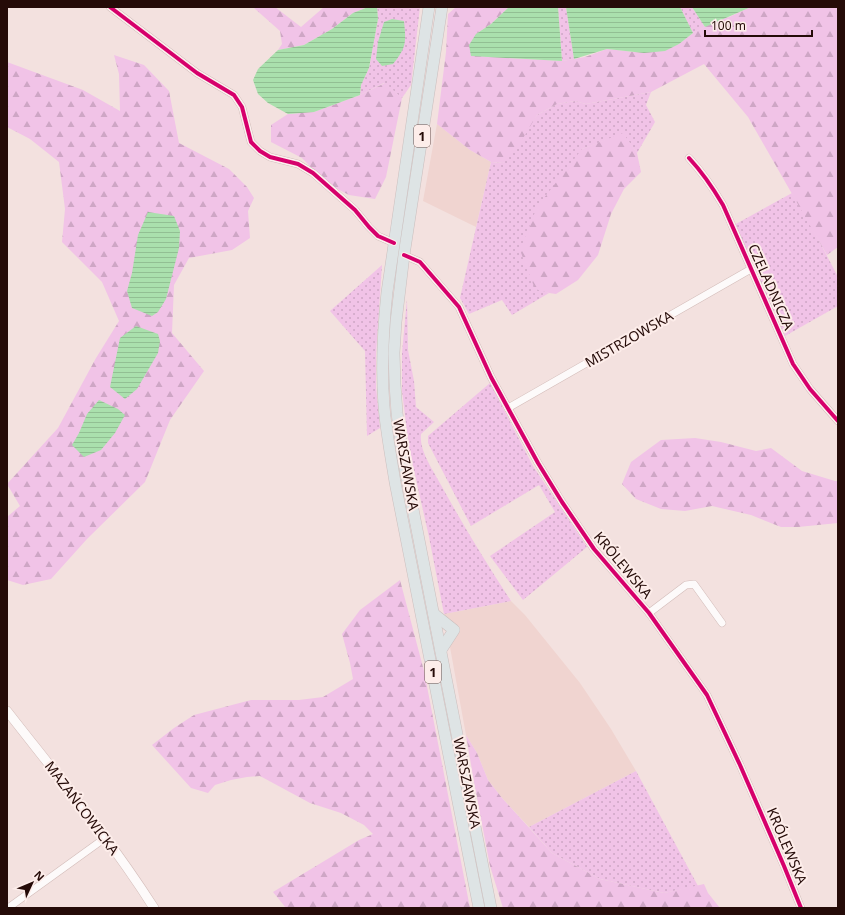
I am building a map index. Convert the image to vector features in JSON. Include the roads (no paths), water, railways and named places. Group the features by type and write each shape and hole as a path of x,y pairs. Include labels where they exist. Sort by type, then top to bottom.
{"main road":[{"name":"WARSZAWSKA","path":"429,7 394,243 383,332 383,379 388,435 395,482 479,908"},
{"name":"WARSZAWSKA","path":"441,12 404,255 396,322 394,353 396,398 404,458 491,908"},
{"path":"434,614 454,630 441,650"}],"street":[{"path":"110,7 197,73 234,96 242,107 251,142 260,151 270,157 298,164 314,173 355,210 378,236 394,243"},
{"name":"CZELADNICZA","path":"689,158 702,172 717,195 793,364 810,389 838,421"},
{"name":"KRÓLEWSKA","path":"404,255 420,262 459,307 491,377 542,470 562,502 590,543 649,613 691,672 710,702 740,765 801,908"},
{"name":"MISTRZOWSKA","path":"508,408 751,269"},
{"path":"649,613 686,585 694,584 722,623"},
{"name":"MAZAŃCOWICKA","path":"7,711 105,838 140,885 154,908"},
{"path":"8,908 105,838"}]}
